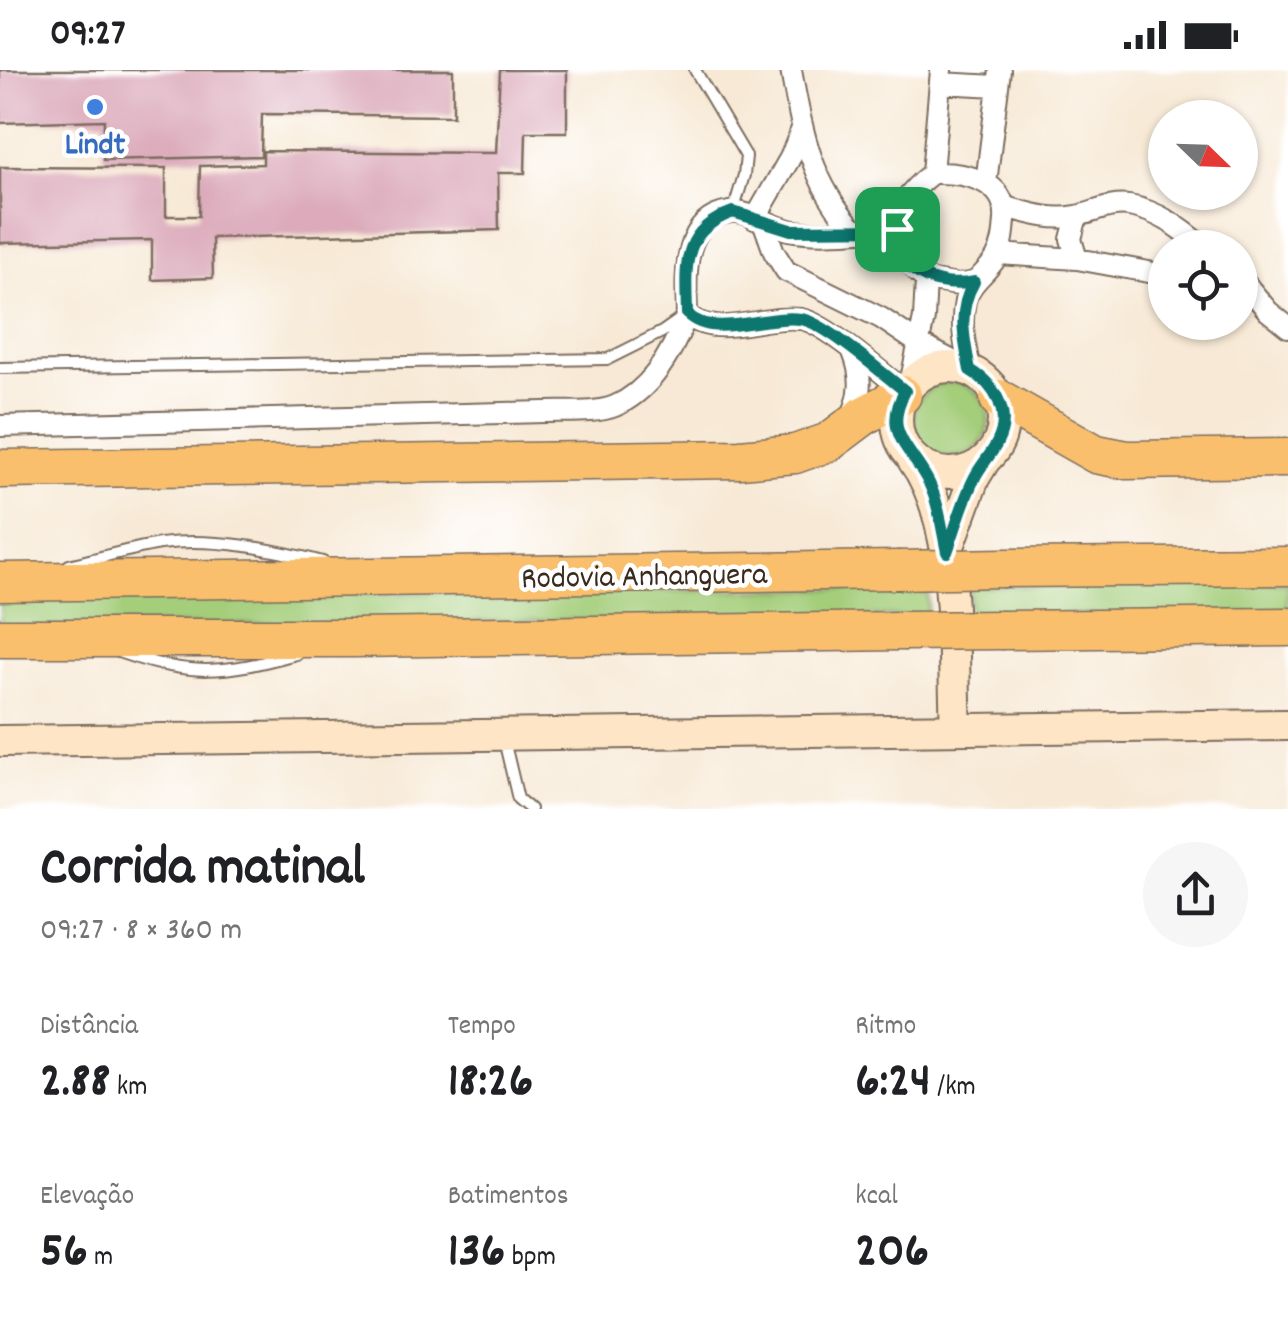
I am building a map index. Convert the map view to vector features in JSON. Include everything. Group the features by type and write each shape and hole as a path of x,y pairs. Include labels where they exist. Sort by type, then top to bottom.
{"highway":[{"path":"0,469 740,460 795,454 830,442 906,390"},
{"path":"999,399 1096,454 1127,460 1288,458"},
{"name":"Rodovia Anhanguera","path":"0,581 1288,566"},
{"name":"Rodovia Anhanguera","path":"0,638 354,638 1288,627"}],"street":[{"path":"790,70 801,131 823,188 834,209 856,230"},
{"path":"932,172 940,76 998,78 986,183"},
{"path":"759,220 801,131"},
{"path":"974,282 960,286 926,280 906,262 896,241 899,209 915,186 932,172 955,172 986,183 1006,206 1048,218 1126,205 1155,213 1174,230"},
{"path":"970,370 962,328 966,296 998,254 1006,206"},
{"path":"0,426 614,407 644,386 664,362 687,314 686,264 691,248 699,230 715,218 733,212 791,230 897,229"},
{"path":"1077,216 1072,239 1077,259"},
{"path":"759,220 786,271 880,318 982,377 999,399 1002,432 974,478 947,552"},
{"path":"998,254 1077,259 1148,271"},
{"path":"926,280 918,343 897,411 896,428 901,443 928,480 947,552 956,730"},
{"path":"1258,299 1288,326"},
{"path":"1258,308 1268,311"},
{"path":"687,314 696,323 726,328 772,318 806,320 829,332 906,390"},
{"path":"842,432 857,406 860,391 861,372 853,352"},
{"path":"906,390 937,367 970,370"},
{"path":"911,457 924,467 956,473 985,460"},
{"path":"0,741 1288,725"}],"lane":[{"path":"695,70 746,156 733,212"},
{"path":"0,368 608,360 687,314"},
{"path":"502,734 518,799 530,809"}],"green space":[{"path":"951,382 966,384 978,393 987,405 987,435 978,447 966,456 951,458 936,456 924,447 915,435 913,420 915,405 924,393 936,384"},
{"path":"1288,582 1288,613 969,616 970,587"},
{"path":"928,588 928,616 0,628 0,597"}],"building":[{"path":"0,70 453,70 453,116 262,114 261,156 103,160 104,120 0,123"},
{"path":"500,70 567,70 567,132 526,132 525,173 498,173 499,230 212,238 213,278 152,280 152,240 0,243 0,167 166,168 166,216 199,216 200,166 263,164 263,151 496,153"}],"place":[{"name":"Lindt","path":"95,107"}],"route":[{"path":"733,212 791,230 897,229 896,241 906,262 926,280 960,286 974,282 966,296 962,328 970,370 992,387 1003,415 996,447 974,478 947,552 928,480 901,443 896,428 897,411 905,391 829,332 806,320 772,318 726,328 696,323 687,314 686,264 699,230 715,218 733,212"}]}
